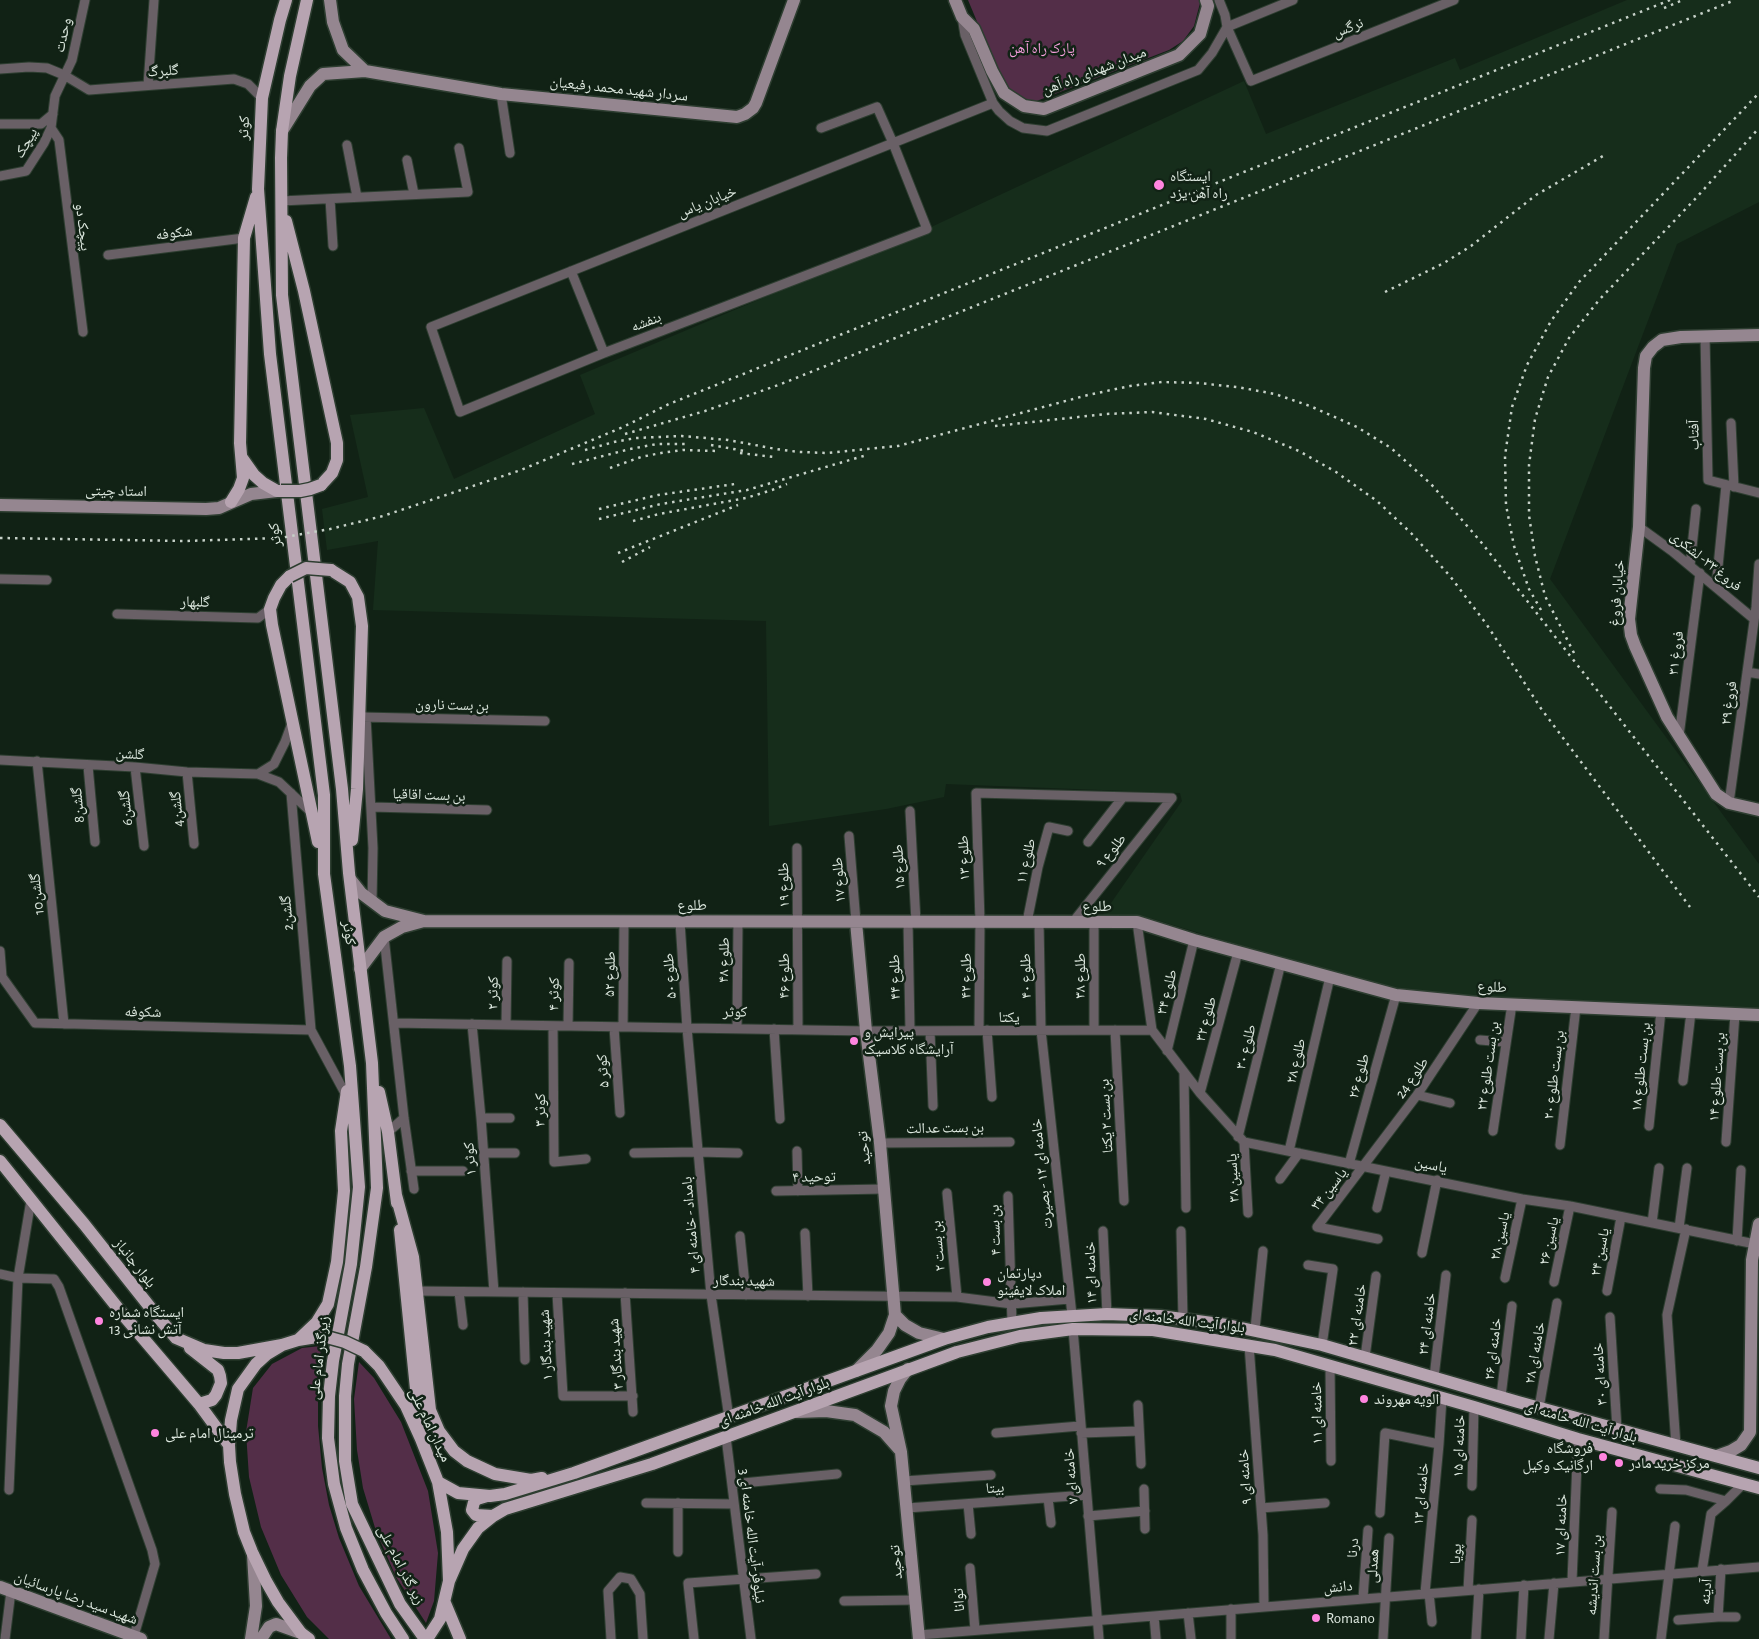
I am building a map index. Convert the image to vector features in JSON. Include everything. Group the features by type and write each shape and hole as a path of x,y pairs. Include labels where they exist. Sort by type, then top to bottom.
{"main road":[{"name":"کوثر","path":"286,0 262,98 258,189 270,354 324,795 324,874 350,1066"},
{"name":"کوثر","path":"307,0 290,76 282,132 282,295 342,789 360,969 372,1063"},
{"path":"230,502 239,489 243,478 240,443 244,238 258,189"},
{"path":"242,458 254,475 263,483 279,491 300,491 321,485 332,473 337,460 337,444 304,290 281,202"},
{"path":"324,874 270,609 281,585 290,576 306,568 332,570 350,582 358,597 362,626 363,717 350,876"},
{"path":"372,1063 388,1132 421,1439"},
{"name":"زیرگذر امام علی","path":"352,1504 345,1461 346,1396 348,1364 366,1267 376,1188 372,1063"},
{"path":"298,1340 317,1322 328,1304 337,1262 344,1191 341,1131 350,1066"},
{"name":"زیرگذر امام علی","path":"350,1066 359,1187 351,1264 333,1360 329,1396 328,1438 334,1484 346,1528 363,1570 386,1613 403,1639"},
{"name":"بلوار جانباز","path":"0,1125 84,1224 156,1316 176,1338 204,1350 224,1353 238,1353 282,1345"},
{"path":"0,1162 198,1404 229,1445"},
{"path":"396,1195 413,1257 430,1410 439,1432 454,1451 467,1461 495,1474 531,1480 574,1473"},
{"name":"بلوار آیت الله خامنه ای","path":"438,1482 458,1493 490,1496 505,1494 574,1473 730,1418 944,1339 1041,1318 1107,1314 1160,1316 1255,1329 1322,1345 1539,1408 1759,1468"},
{"name":"بلوار آیت الله خامنه ای","path":"449,1581 470,1538 478,1528 493,1516 522,1503 652,1464 908,1369 987,1344 1020,1336 1072,1329 1153,1330 1275,1350 1578,1439 1759,1488"},
{"name":"میدان امام علی","path":"305,1636 288,1617 270,1588 244,1532 235,1494 229,1445 231,1420 238,1389 256,1364 267,1354 282,1345 323,1336 345,1342 364,1351 393,1385 406,1406 438,1482 446,1532 449,1581 440,1619 427,1638"},
{"path":"176,1338 218,1370 220,1376 221,1383 216,1396 212,1400 198,1404"},
{"path":"414,1360 423,1341"},
{"path":"1514,1419 1518,1402"},
{"path":"490,1496 477,1499 472,1510 476,1515 493,1516"},
{"name":"زیر گذر امام علی","path":"352,1504 400,1604 427,1638"},
{"path":"444,1603 460,1639"}],"street":[{"name":"وحدت","path":"64,75 72,60 85,0"},
{"path":"148,86 154,0"},
{"path":"330,0 333,22 343,50 365,71"},
{"name":"سردار شهید محمد رفیعیان","path":"282,132 310,86 323,74 365,71 500,94 737,117 745,114 756,103 794,0"},
{"name":"میدان شهدای راه آهن","path":"955,0 962,17 974,29 1004,94 1024,106 1044,109 1179,55 1200,34 1208,6 1206,0"},
{"path":"1219,0 1227,27"},
{"path":"962,17 965,35 993,103 1010,122 1023,128 1047,131 1198,70 1212,53 1227,27 1293,0"},
{"name":"نرگس","path":"1227,27 1251,81 1454,0"},
{"name":"گلبرگ","path":"0,69 47,68 64,75 89,90 234,79 248,84 262,98"},
{"name":"پیچک","path":"0,176 26,171 44,143 51,128 55,96 64,75"},
{"path":"500,94 510,153"},
{"name":"خیابان یاس","path":"431,327 993,103"},
{"path":"821,128 877,107 893,143"},
{"path":"0,124 41,124 53,114"},
{"name":"پیچک دو","path":"51,128 58,140 83,332"},
{"name":"بنفشه","path":"431,327 460,412 604,353 927,229 893,143"},
{"path":"347,145 357,197"},
{"path":"281,202 468,192 459,148"},
{"path":"407,160 414,194"},
{"path":"330,199 333,246"},
{"name":"شکوفه","path":"108,255 244,238"},
{"path":"571,271 604,353"},
{"path":"1705,336 1759,335"},
{"name":"خیابان فروغ","path":"1705,336 1662,340 1652,347 1646,356 1644,368 1639,526 1629,619 1631,634 1654,690 1679,736 1716,794 1729,803 1759,810"},
{"name":"آفتاب","path":"1705,336 1708,480 1759,493"},
{"path":"1716,587 1730,486 1731,423"},
{"name":"استاد چیتی","path":"0,505 206,509 219,508 251,494 279,491"},
{"path":"1690,566 1696,509"},
{"name":"فروغ ۳۳- لشکری","path":"1639,526 1700,573 1754,619"},
{"name":"فروغ ۲۹","path":"1729,803 1757,608 1759,564"},
{"name":"فروغ ۳۱","path":"1679,736 1700,573"},
{"path":"0,579 47,580"},
{"name":"گلبهار","path":"117,614 258,618 270,609"},
{"path":"1747,672 1759,674"},
{"path":"363,717 371,807 373,848 372,901"},
{"name":"بن بست نارون","path":"363,717 544,721"},
{"path":"258,774 274,764 292,723"},
{"name":"گلشن","path":"0,760 135,767 187,772 258,774 280,782 313,814"},
{"name":"گلشن10","path":"37,761 64,1024"},
{"name":"گلشن8","path":"88,766 95,842"},
{"name":"گلشن6","path":"135,767 144,846"},
{"name":"گلشن4","path":"187,772 194,844"},
{"name":"گلشن2","path":"291,793 311,1030"},
{"name":"طلوع ۱۳","path":"980,922 976,793 1124,797"},
{"path":"1088,842 1124,797"},
{"name":"طلوع ۹","path":"1072,922 1172,798 1124,797"},
{"name":"بن بست اقاقیا","path":"371,807 487,810"},
{"name":"طلوع ۱۵","path":"910,810 912,922"},
{"name":"طلوع ۱۱","path":"1033,922 1038,867 1049,827 1068,831"},
{"name":"طلوع ۱۷","path":"849,836 856,922"},
{"name":"طلوع ۱۹","path":"797,848 798,922"},
{"path":"350,876 361,893 386,911 424,921"},
{"path":"360,969 384,937 402,926 424,921"},
{"name":"طلوع","path":"424,921 1137,922 1194,940 1396,995 1478,1003 1759,1015"},
{"name":"طلوع ۵۲","path":"619,1027 624,922"},
{"name":"طلوع ۵۰","path":"680,922 687,1028"},
{"name":"طلوع ۴۸","path":"736,1029 738,922"},
{"name":"طلوع ۴۶","path":"798,922 798,1030"},
{"name":"توحید","path":"856,922 866,1031 880,1143 895,1315"},
{"name":"طلوع ۴۴","path":"910,1031 912,922"},
{"name":"طلوع ۴۲","path":"980,922 983,1030 992,1097"},
{"name":"طلوع ۴۰","path":"1033,922 1041,1030"},
{"name":"طلوع ۳۸","path":"1094,922 1094,1030"},
{"path":"1137,922 1152,1030 1200,1093 1241,1140"},
{"path":"384,937 404,1118 414,1189"},
{"name":"طلوع ۳۴","path":"1167,1051 1194,940"},
{"path":"0,951 1,975"},
{"name":"طلوع ۳۲","path":"1200,1093 1238,952"},
{"name":"کوثر ۲","path":"506,1025 507,961"},
{"name":"کوثر ۴","path":"568,963 568,1026"},
{"name":"طلوع ۳۰","path":"1241,1140 1280,963"},
{"name":"شکوفه","path":"1,975 35,1024 311,1030"},
{"name":"طلوع ۲۸","path":"1289,1151 1330,978"},
{"name":"طلوع ۲۶","path":"1349,1164 1396,995"},
{"name":"طلوع 24","path":"1364,1166 1417,1095 1478,1003"},
{"name":"بن بست طلوع ۲۲","path":"1493,1131 1512,1004"},
{"name":"بن بست طلوع ۲۰","path":"1560,1145 1576,1007"},
{"name":"بن بست طلوع ۱۸","path":"1649,1126 1661,1011"},
{"path":"1683,1081 1691,1012"},
{"name":"بن بست طلوع ۱۴","path":"1726,1142 1735,1014"},
{"name":"کوثر","path":"394,1023 866,1031"},
{"name":"کوثر ۱","path":"472,1024 494,1292"},
{"name":"کوثر ۳","path":"553,1026 554,1162 586,1159"},
{"name":"کوثر ۵","path":"619,1027 620,1113"},
{"name":"بامداد - خامنه ای ۴","path":"687,1028 711,1294 730,1418"},
{"path":"774,1029 780,1119"},
{"path":"311,1030 346,1095"},
{"name":"خامنه ای ۱۲ - بصیرت","path":"1041,1030 1072,1315"},
{"name":"بن بست ۲ یکتا","path":"1115,1030 1124,1201"},
{"name":"یکتا","path":"866,1031 1152,1030"},
{"path":"930,1031 933,1106"},
{"path":"1480,1040 1505,1042"},
{"path":"1184,1073 1186,1208"},
{"path":"1417,1095 1450,1103"},
{"path":"388,1132 404,1118"},
{"path":"481,1118 510,1118"},
{"name":"یاسین","path":"1241,1140 1522,1199 1570,1206 1757,1244"},
{"name":"یاسین ۳۸","path":"1241,1140 1248,1213"},
{"name":"بن بست عدالت","path":"880,1143 1010,1142"},
{"path":"797,1151 798,1191"},
{"path":"484,1153 515,1152"},
{"path":"634,1153 738,1153"},
{"path":"1280,1179 1299,1153"},
{"name":"یاسین ۳۴","path":"1364,1166 1317,1227 1378,1239"},
{"path":"1652,1223 1659,1168"},
{"path":"1676,1446 1667,1315 1682,1228 1686,1168"},
{"path":"1737,1241 1741,1170"},
{"path":"411,1171 463,1171"},
{"path":"1376,1208 1386,1171"},
{"path":"1422,1253 1437,1180"},
{"name":"توحید ۴","path":"776,1191 884,1189"},
{"name":"بن بست ۲","path":"947,1193 957,1297"},
{"name":"بن بست ۴","path":"1008,1196 1012,1323"},
{"name":"یاسین ۲۸","path":"1505,1278 1522,1199"},
{"path":"9,1490 18,1278 31,1200"},
{"name":"یاسین ۲۶","path":"1554,1282 1570,1206"},
{"name":"یاسین ۲۴","path":"1606,1291 1621,1217"},
{"path":"1717,1456 1741,1445 1750,1432 1752,1260 1757,1244 1759,1224"},
{"name":"خامنه ای ۱۴","path":"1103,1231 1107,1314"},
{"path":"1181,1231 1183,1319"},
{"path":"805,1233 808,1296"},
{"path":"740,1236 746,1295"},
{"path":"1255,1329 1263,1251"},
{"path":"1308,1265 1332,1269 1322,1345"},
{"path":"0,1274 18,1278 54,1279 59,1287 152,1550 155,1564 136,1638"},
{"name":"خامنه ای ۲۴","path":"1434,1377 1446,1275"},
{"name":"خامنه ای ۲۲","path":"1365,1357 1376,1276"},
{"name":"شهید بندگار","path":"417,1291 957,1297 1012,1304 1070,1299"},
{"path":"459,1292 462,1325"},
{"path":"523,1292 525,1360"},
{"name":"شهید بندگار ۱","path":"557,1293 563,1396 633,1396"},
{"name":"شهید بندگار ۳","path":"626,1294 633,1412"},
{"name":"خامنه ای ۲۸","path":"1539,1408 1557,1303"},
{"name":"خامنه ای ۲۶","path":"1501,1396 1512,1306"},
{"path":"856,1371 877,1350 888,1333 895,1315 905,1325 919,1333 944,1339"},
{"name":"خامنه ای ۳۰","path":"1610,1317 1617,1429"},
{"name":"خامنه ای ۷","path":"1072,1329 1099,1639"},
{"name":"خامنه ای ۹","path":"1249,1345 1263,1535 1264,1607"},
{"name":"خامنه ای ۱۱","path":"1330,1365 1331,1461"},
{"name":"توحید","path":"908,1369 894,1391 891,1406 901,1452 919,1637"},
{"name":"خامنه ای ۱۳","path":"1432,1622 1427,1593 1442,1398"},
{"path":"1138,1405 1141,1464"},
{"name":"خامنه ای ۱۵","path":"1472,1486 1474,1407"},
{"path":"794,1412 826,1411 855,1415 884,1432 901,1452"},
{"path":"996,1433 1080,1430 1139,1431"},
{"path":"1380,1512 1385,1433 1439,1444"},
{"name":"نیلوفر-آیت الله خامنه ای 3","path":"726,1437 751,1639"},
{"name":"خامنه ای ۱۷","path":"1572,1581 1578,1439"},
{"path":"732,1484 837,1474"},
{"path":"904,1481 990,1475"},
{"path":"1702,1571 1711,1514 1744,1483"},
{"path":"1144,1489 1146,1528"},
{"path":"1660,1489 1686,1490 1726,1501"},
{"name":"بیتا","path":"907,1508 1086,1495"},
{"path":"1048,1498 1051,1523"},
{"path":"646,1503 734,1504"},
{"path":"678,1503 678,1552"},
{"path":"1261,1508 1325,1503"},
{"path":"968,1504 971,1534"},
{"path":"1088,1516 1145,1511"},
{"name":"بن بست اندیشه","path":"1604,1639 1612,1512"},
{"name":"پویا","path":"1468,1590 1472,1520"},
{"path":"1661,1639 1675,1526"},
{"name":"درنا","path":"1363,1598 1368,1530"},
{"name":"همدلی","path":"1383,1639 1389,1538"},
{"path":"251,1639 256,1606 252,1552"},
{"name":"دانش","path":"919,1637 975,1630 1759,1567"},
{"name":"توانا","path":"970,1568 975,1630"},
{"name":"آدینه","path":"1718,1618 1721,1569"},
{"path":"694,1639 688,1583 816,1574"},
{"path":"611,1639 608,1591 620,1577 631,1579 640,1594 643,1639"},
{"path":"1549,1639 1554,1583"},
{"path":"1521,1639 1524,1585"},
{"path":"5,1589 5,1639"},
{"name":"شهید سید رضا پارسائیان","path":"5,1589 136,1638"},
{"path":"1476,1639 1479,1589"},
{"path":"844,1601 916,1600"},
{"path":"1231,1609 1231,1639"},
{"path":"1188,1613 1191,1639"},
{"path":"1154,1616 1156,1639"},
{"name":"آدینه","path":"1678,1620 1736,1617"},
{"path":"261,1639 269,1627 276,1624 305,1636"}],"shaded area":[{"path":"1627,0 1759,0 1759,202 1677,244 1550,579 1759,864 1759,1010 1429,996 1374,986 1150,918 1102,916 1182,801 1180,793 946,784 944,797 886,809 769,826 766,621 373,610 378,541 327,550 322,509 368,497 350,415 424,408 454,479 595,414 580,375 927,229 1244,81 1266,134 1455,58 1460,70"}],"green space":[{"name":"پارک راه آهن","path":"968,0 1199,0 1200,3 1194,26 1183,41 1169,50 1034,102 1020,98 1007,88 999,74"},
{"path":"321,1346 318,1426 322,1468 329,1505 339,1538 359,1586 391,1639 329,1639 307,1617 281,1575 261,1527 249,1477 246,1432 253,1388 272,1364 302,1348"},
{"path":"359,1362 374,1378 401,1422 428,1491 438,1553 434,1601 426,1623 396,1577 376,1531 363,1488 357,1450 354,1399"}],"railway":[{"path":"0,538 184,541 280,538 330,529 383,516 521,470 623,427 669,404 1670,0"},
{"path":"1664,8 1683,0"},
{"path":"625,434 705,411 781,384 1735,0"},
{"path":"1541,610 1529,589 1514,546 1506,505 1505,456 1512,407 1527,365 1551,321 1579,282 1759,93"},
{"path":"1574,653 1545,596 1535,556 1529,515 1529,465 1535,419 1548,377 1569,338 1599,300 1696,198 1759,128"},
{"path":"1385,292 1444,263 1471,246 1536,195 1603,156"},
{"path":"585,450 636,438 682,436 728,440 799,452 828,453 898,446 1088,395 1130,386 1162,382 1237,387 1275,394 1310,406 1357,427 1391,448 1431,484 1481,542 1759,897"},
{"path":"995,426 1106,414 1152,412 1206,419 1253,432 1299,451 1336,472 1377,501 1411,533 1450,576 1487,625 1542,710 1690,907"},
{"path":"572,464 657,444 688,444"},
{"path":"711,445 745,451"},
{"path":"610,468 641,457 661,453 683,450 717,451"},
{"path":"740,453 774,457"},
{"path":"599,519 661,504 747,490 867,455"},
{"path":"599,509 658,495 735,484"},
{"path":"633,521 659,514 746,498 787,484"},
{"path":"618,553 738,505"},
{"path":"622,562 650,547"}],"place":[{"name":"ایستگاه راه آهن یزد","path":"1159,185"},
{"name":"پیرایش و آرایشگاه کلاسیک","path":"854,1041"},
{"name":"دپارتمان املاک لایفینو","path":"987,1282"},
{"name":"ایستگاه شماره 13 آتش نشانی","path":"99,1321"},
{"name":"الویه مهروند","path":"1364,1399"},
{"name":"ترمینال امام علی","path":"155,1433"},
{"name":"فروشگاه ارگانیک وکیل","path":"1603,1457"},
{"name":"مرکز خرید مادر","path":"1619,1463"},
{"name":"Romano","path":"1316,1618"}]}
